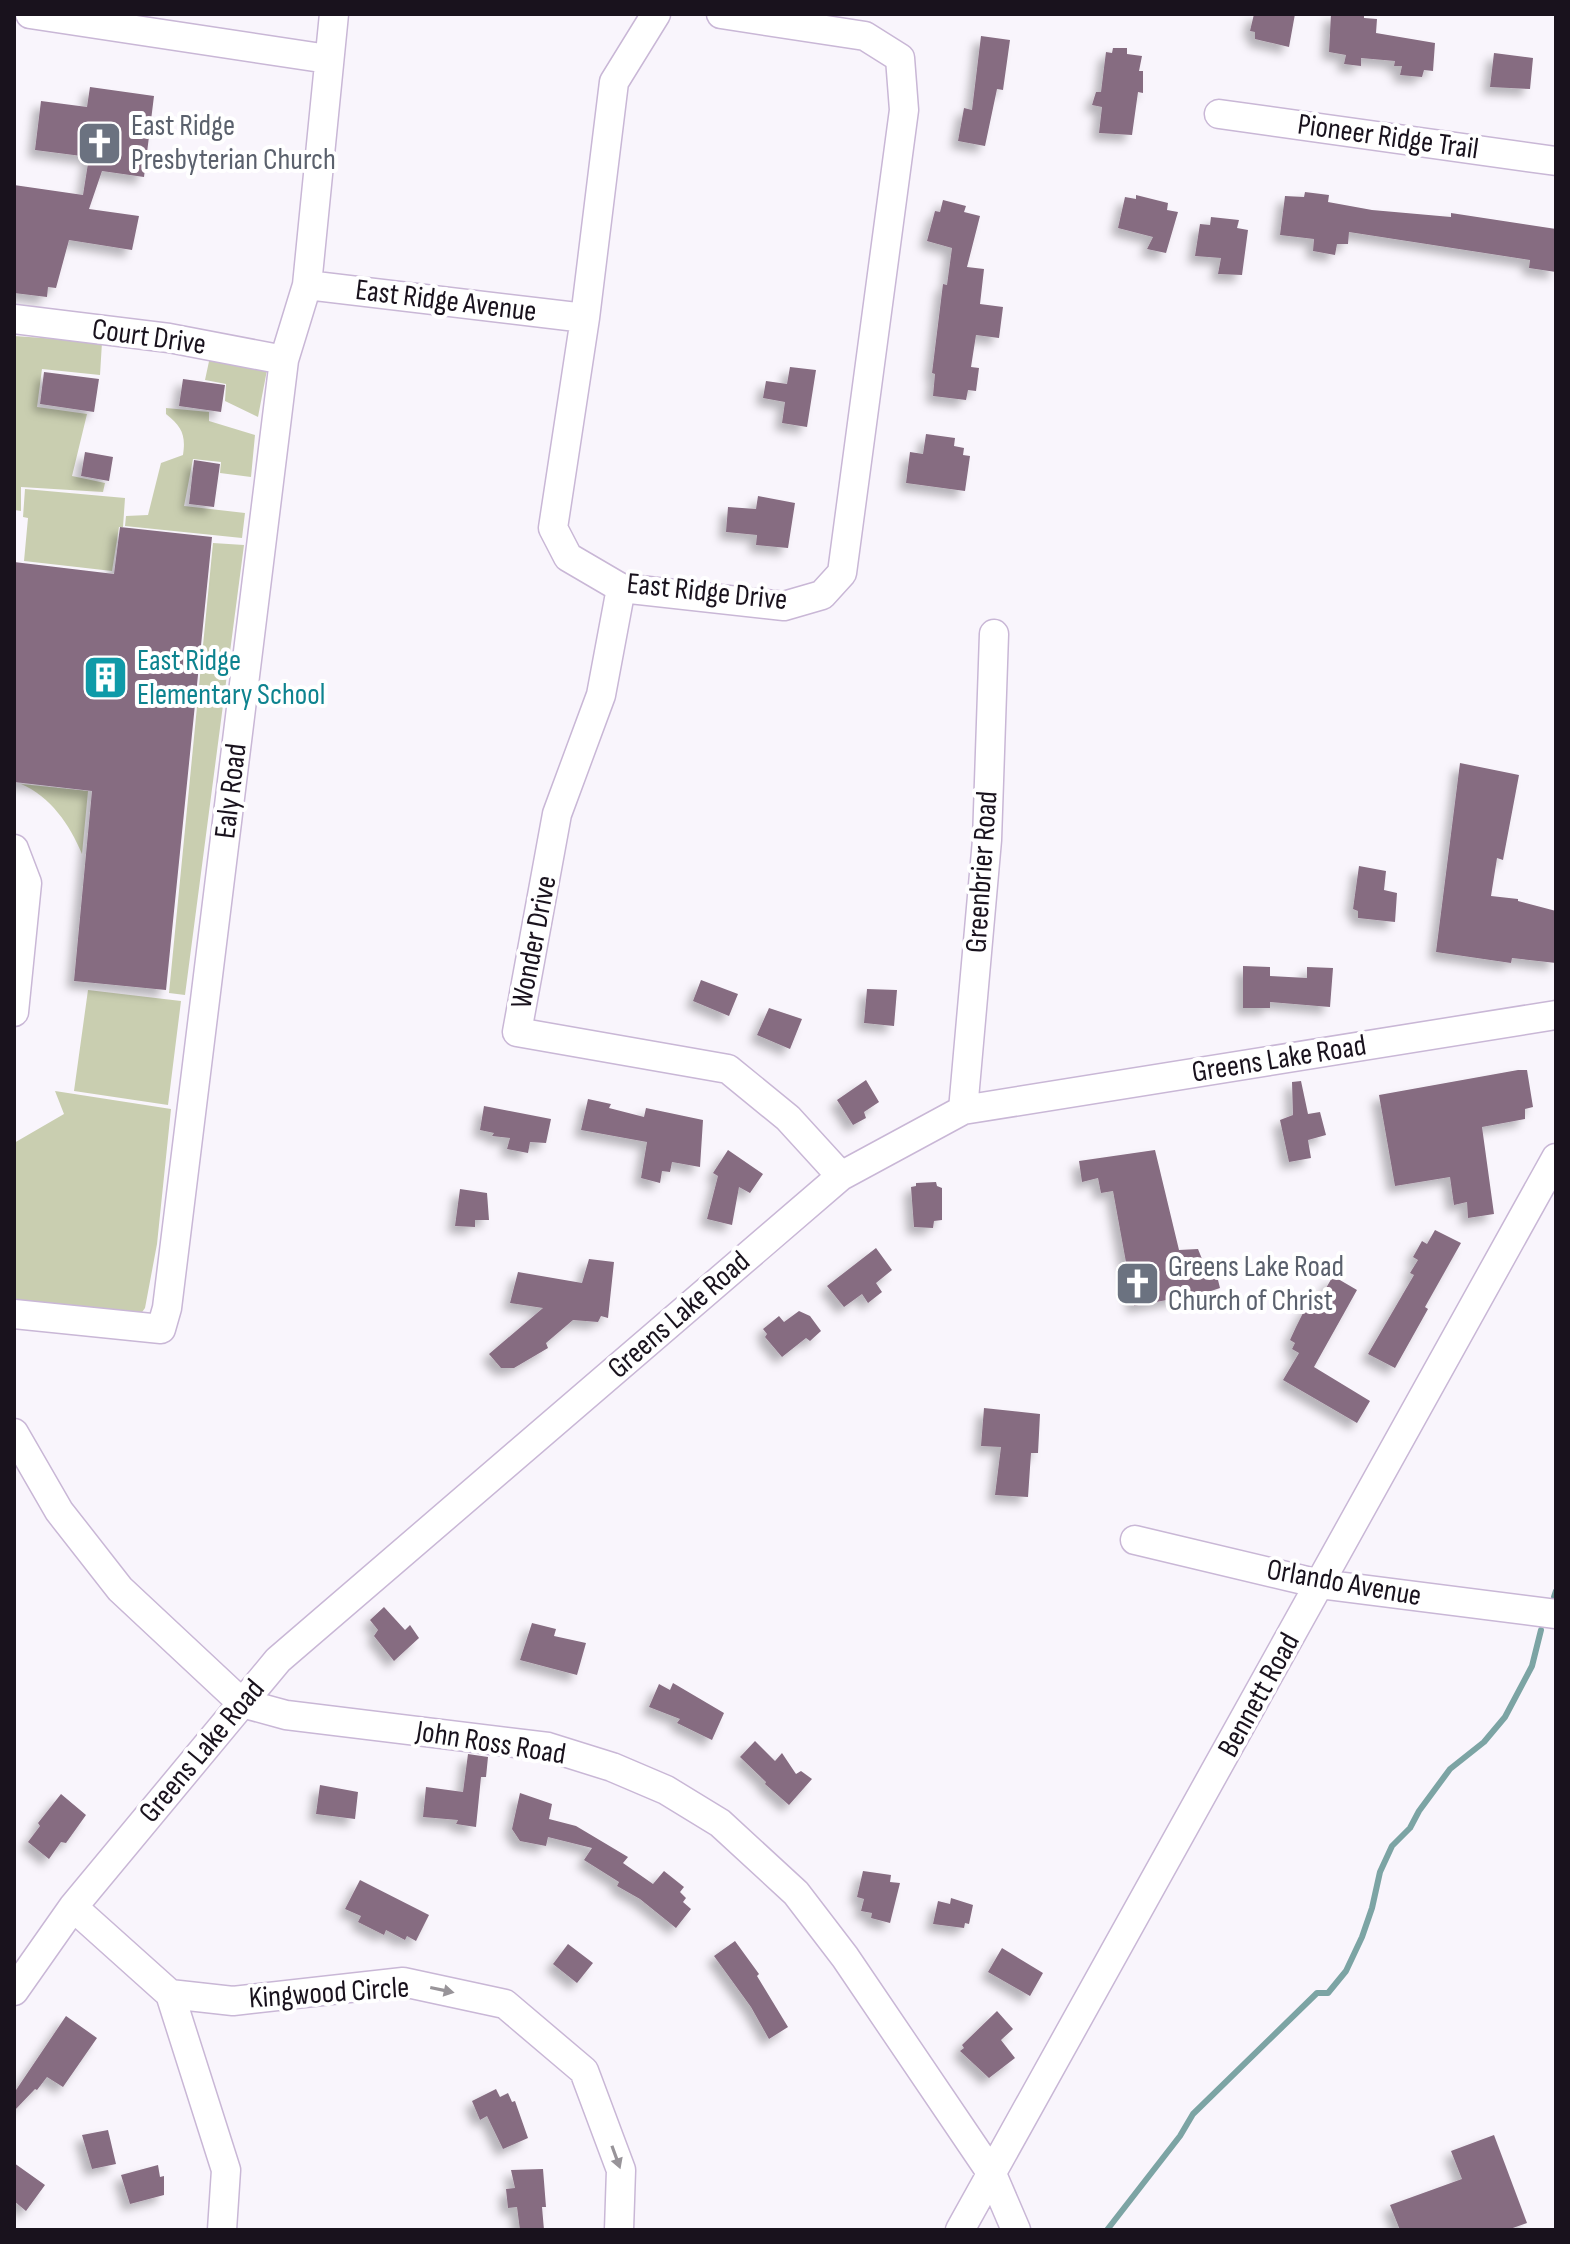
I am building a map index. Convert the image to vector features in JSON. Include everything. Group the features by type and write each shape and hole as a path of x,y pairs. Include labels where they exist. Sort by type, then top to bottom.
{"street":[{"path":"30,14 328,59"},
{"name":"Ealy Road","path":"14,1314 161,1329 167,1308 284,360 307,285 334,14"},
{"name":"East Ridge Drive","path":"656,14 614,82 585,318 553,528 568,557 621,588 784,606 822,595 842,573 904,110 900,58 865,36 721,14"},
{"name":"Pioneer Ridge Trail","path":"1219,114 1556,161"},
{"name":"East Ridge Avenue","path":"307,285 585,318"},
{"name":"Court Drive","path":"14,319 169,338 284,360"},
{"name":"Wonder Drive","path":"621,588 601,695 557,814 517,1032 728,1069 788,1118 841,1176"},
{"name":"Greenbrier Road","path":"963,1110 987,840 994,634"},
{"path":"14,849 27,883 18,922 15,995"},
{"name":"Greens Lake Road","path":"14,1991 73,1907 278,1660 841,1176 963,1110 1556,1015"},
{"name":"Bennett Road","path":"960,2230 1556,1158"},
{"name":"John Ross Road","path":"14,1433 59,1511 120,1589 242,1703 286,1715 548,1747 612,1767 666,1790 720,1823 796,1893 826,1931 992,2174 1016,2230"},
{"name":"Orlando Avenue","path":"1135,1540 1320,1584 1556,1614"},
{"path":"73,1907 170,1994 226,2170 222,2230"},
{"name":"Kingwood Circle","path":"170,1994 233,2001 403,1982 505,2004 584,2071 621,2170 619,2230"}],"green space":[{"path":"14,336 102,342 100,375 42,369 37,407 87,414 72,476 105,483 103,492 21,487 21,511 14,510"},
{"path":"211,352 267,370 258,417 225,401 226,384 205,380"},
{"path":"166,408 209,412 209,421 255,435 251,477 220,473 221,462 193,459 184,506 245,513 242,538 125,526 126,516 148,515 161,463 183,455 182,432 166,414"},
{"path":"25,489 125,498 123,527 119,527 112,571 24,561 28,518 23,517"},
{"path":"213,543 244,545 185,995 169,993"},
{"path":"21,784 88,791 82,854 58,813 41,796"},
{"path":"88,990 181,1001 168,1105 74,1091"},
{"path":"55,1091 171,1109 157,1244 145,1308 140,1315 14,1309 14,1143 64,1114"}],"building":[{"path":"1254,14 1295,14 1289,47 1255,39 1255,32 1250,31"},
{"path":"1331,14 1364,15 1364,18 1377,19 1376,33 1435,43 1433,71 1424,70 1422,77 1400,75 1402,66 1394,66 1395,61 1361,58 1361,66 1344,64 1346,55 1329,52"},
{"path":"981,36 1010,40 1003,90 997,89 985,146 958,141 964,108 972,110"},
{"path":"1113,48 1127,48 1127,54 1142,56 1139,71 1143,71 1143,93 1138,92 1132,135 1099,133 1102,107 1092,105 1096,92 1101,92 1106,52 1112,53"},
{"path":"1494,53 1533,58 1530,89 1490,87"},
{"path":"90,87 154,96 144,177 102,171 89,209 139,216 132,250 69,240 56,288 48,287 47,297 14,293 14,185 83,195 89,157 35,150 41,101 87,107"},
{"path":"1305,192 1329,195 1328,202 1372,210 1451,217 1451,213 1556,229 1556,272 1529,268 1530,260 1349,232 1348,244 1337,244 1335,255 1313,251 1314,239 1280,235 1285,196 1304,197"},
{"path":"1136,195 1168,203 1167,210 1178,212 1166,253 1147,249 1153,237 1118,228 1125,197 1136,199"},
{"path":"943,200 966,206 964,212 980,216 967,267 984,269 980,304 1003,307 999,338 976,335 971,367 979,368 976,391 968,390 966,400 933,396 935,374 932,373 943,284 947,285 952,248 927,241 935,211 940,212"},
{"path":"1211,217 1239,220 1237,228 1248,230 1242,275 1218,274 1221,258 1195,256 1200,224 1210,225"},
{"path":"790,367 816,370 807,427 782,423 785,402 763,398 766,381 787,384"},
{"path":"44,372 99,379 94,412 40,404"},
{"path":"183,379 225,385 221,412 179,406"},
{"path":"926,434 955,438 954,446 964,448 963,455 970,456 965,491 906,483 910,452 923,454"},
{"path":"85,452 113,457 109,481 81,476"},
{"path":"194,460 220,464 214,507 189,504"},
{"path":"758,496 795,503 788,548 756,545 757,535 726,532 728,507 756,509"},
{"name":"East Ridge Elementary School","path":"120,527 212,537 166,990 74,981 92,791 14,782 14,562 114,574"},
{"path":"1460,763 1519,775 1503,860 1497,858 1491,896 1518,899 1556,911 1556,963 1512,958 1511,963 1436,952"},
{"path":"1359,866 1386,871 1384,890 1397,893 1395,922 1358,918 1358,911 1353,909"},
{"path":"1243,966 1270,967 1270,976 1307,978 1307,967 1333,968 1330,1007 1270,1002 1270,1008 1243,1008"},
{"path":"701,980 738,994 729,1016 693,1001"},
{"path":"867,989 897,990 894,1026 864,1023"},
{"path":"769,1008 802,1019 790,1049 757,1035"},
{"path":"1527,1070 1533,1107 1525,1109 1525,1119 1482,1127 1494,1214 1468,1218 1467,1202 1454,1205 1450,1177 1395,1186 1379,1095"},
{"path":"866,1080 879,1102 864,1112 866,1118 853,1125 837,1100"},
{"path":"1301,1081 1308,1114 1320,1112 1326,1135 1308,1140 1311,1158 1289,1162 1280,1120 1293,1115 1292,1082"},
{"path":"588,1099 644,1117 646,1108 703,1120 700,1167 672,1162 670,1172 662,1171 660,1183 641,1178 647,1142 581,1130"},
{"path":"484,1106 551,1119 546,1143 530,1142 528,1153 507,1149 510,1138 492,1136 494,1133 480,1130"},
{"path":"728,1150 763,1174 750,1193 739,1187 732,1225 707,1219 718,1176 713,1173"},
{"path":"1155,1150 1179,1250 1198,1249 1204,1264 1214,1264 1220,1288 1134,1306 1113,1191 1101,1193 1098,1178 1082,1182 1079,1161"},
{"path":"936,1182 942,1188 942,1220 934,1221 933,1228 914,1227 911,1187 916,1183"},
{"path":"460,1189 487,1193 489,1220 475,1220 475,1227 455,1226"},
{"path":"1435,1230 1461,1243 1395,1368 1368,1354 1414,1275 1410,1273 1418,1260 1413,1257 1422,1241 1427,1244"},
{"path":"876,1248 892,1270 876,1283 882,1292 868,1303 862,1294 844,1307 827,1286"},
{"path":"589,1259 614,1262 608,1318 601,1316 598,1322 573,1320 546,1343 548,1348 514,1368 501,1368 489,1354 543,1308 510,1303 518,1272 582,1283"},
{"path":"1333,1276 1357,1290 1314,1367 1370,1401 1357,1423 1283,1380 1299,1353 1292,1349 1295,1343 1290,1340 1296,1327 1316,1292 1322,1295"},
{"path":"799,1311 810,1316 821,1331 810,1341 806,1338 782,1357 765,1337 767,1334 763,1329 779,1316 784,1322"},
{"path":"984,1408 1040,1414 1038,1453 1031,1453 1028,1497 995,1495 1001,1447 981,1446"},
{"path":"384,1607 405,1630 410,1625 419,1638 394,1661 374,1636 378,1630 370,1620"},
{"path":"532,1623 556,1629 554,1636 586,1643 577,1675 520,1660"},
{"path":"673,1683 724,1713 712,1740 677,1723 680,1719 649,1707 659,1684 670,1690"},
{"path":"755,1741 775,1761 782,1753 796,1774 801,1771 812,1779 789,1805 740,1757"},
{"path":"468,1754 488,1757 486,1777 481,1777 476,1827 456,1824 458,1820 423,1817 426,1787 463,1792"},
{"path":"320,1785 358,1792 355,1819 316,1814"},
{"path":"520,1793 552,1804 549,1819 576,1826 628,1857 623,1863 653,1884 664,1871 684,1887 680,1892 686,1898 683,1902 691,1909 676,1928 640,1899 617,1886 619,1882 584,1860 592,1848 548,1837 546,1846 520,1841 512,1829"},
{"path":"61,1794 86,1815 66,1843 61,1842 49,1859 28,1842 40,1826 38,1823"},
{"path":"863,1871 891,1875 890,1882 900,1883 890,1923 871,1918 872,1913 861,1911 864,1899 857,1897"},
{"path":"360,1880 429,1915 416,1941 407,1936 405,1940 386,1930 384,1935 358,1922 361,1916 345,1909"},
{"path":"951,1898 973,1905 969,1924 965,1923 964,1928 933,1924 938,1901 950,1904"},
{"path":"735,1941 759,1974 757,1976 788,2027 769,2039 751,2007 714,1956"},
{"path":"568,1944 593,1963 577,1983 553,1964"},
{"path":"1002,1948 1043,1973 1030,1996 988,1972"},
{"path":"997,2011 1013,2029 1001,2040 1015,2058 989,2078 960,2051 964,2048 962,2045"},
{"path":"66,2016 97,2038 63,2087 47,2077 14,2111 14,2093"},
{"path":"496,2089 500,2097 508,2093 512,2102 515,2101 528,2138 503,2149 487,2116 480,2120 472,2101"},
{"path":"108,2130 116,2164 92,2169 82,2135"},
{"path":"1494,2135 1527,2223 1507,2230 1400,2230 1390,2205 1462,2179 1451,2151"},
{"path":"14,2163 45,2185 26,2211 14,2201"},
{"path":"158,2165 160,2177 164,2176 164,2195 130,2204 121,2175"},
{"path":"543,2169 544,2230 520,2230 517,2207 508,2208 506,2189 515,2188 511,2170"}],"waterway":[{"path":"1554,1597 1556,1591"},
{"path":"1107,2230 1180,2136 1193,2114 1317,1993 1328,1993 1346,1971 1362,1937 1380,1872 1392,1846 1410,1828 1450,1769 1484,1742 1505,1717 1532,1666 1541,1630"}],"place":[{"name":"East Ridge Presbyterian Church","path":"100,143"},
{"name":"East Ridge Elementary School","path":"106,678"},
{"name":"Greens Lake Road Church of Christ","path":"1137,1284"}]}
